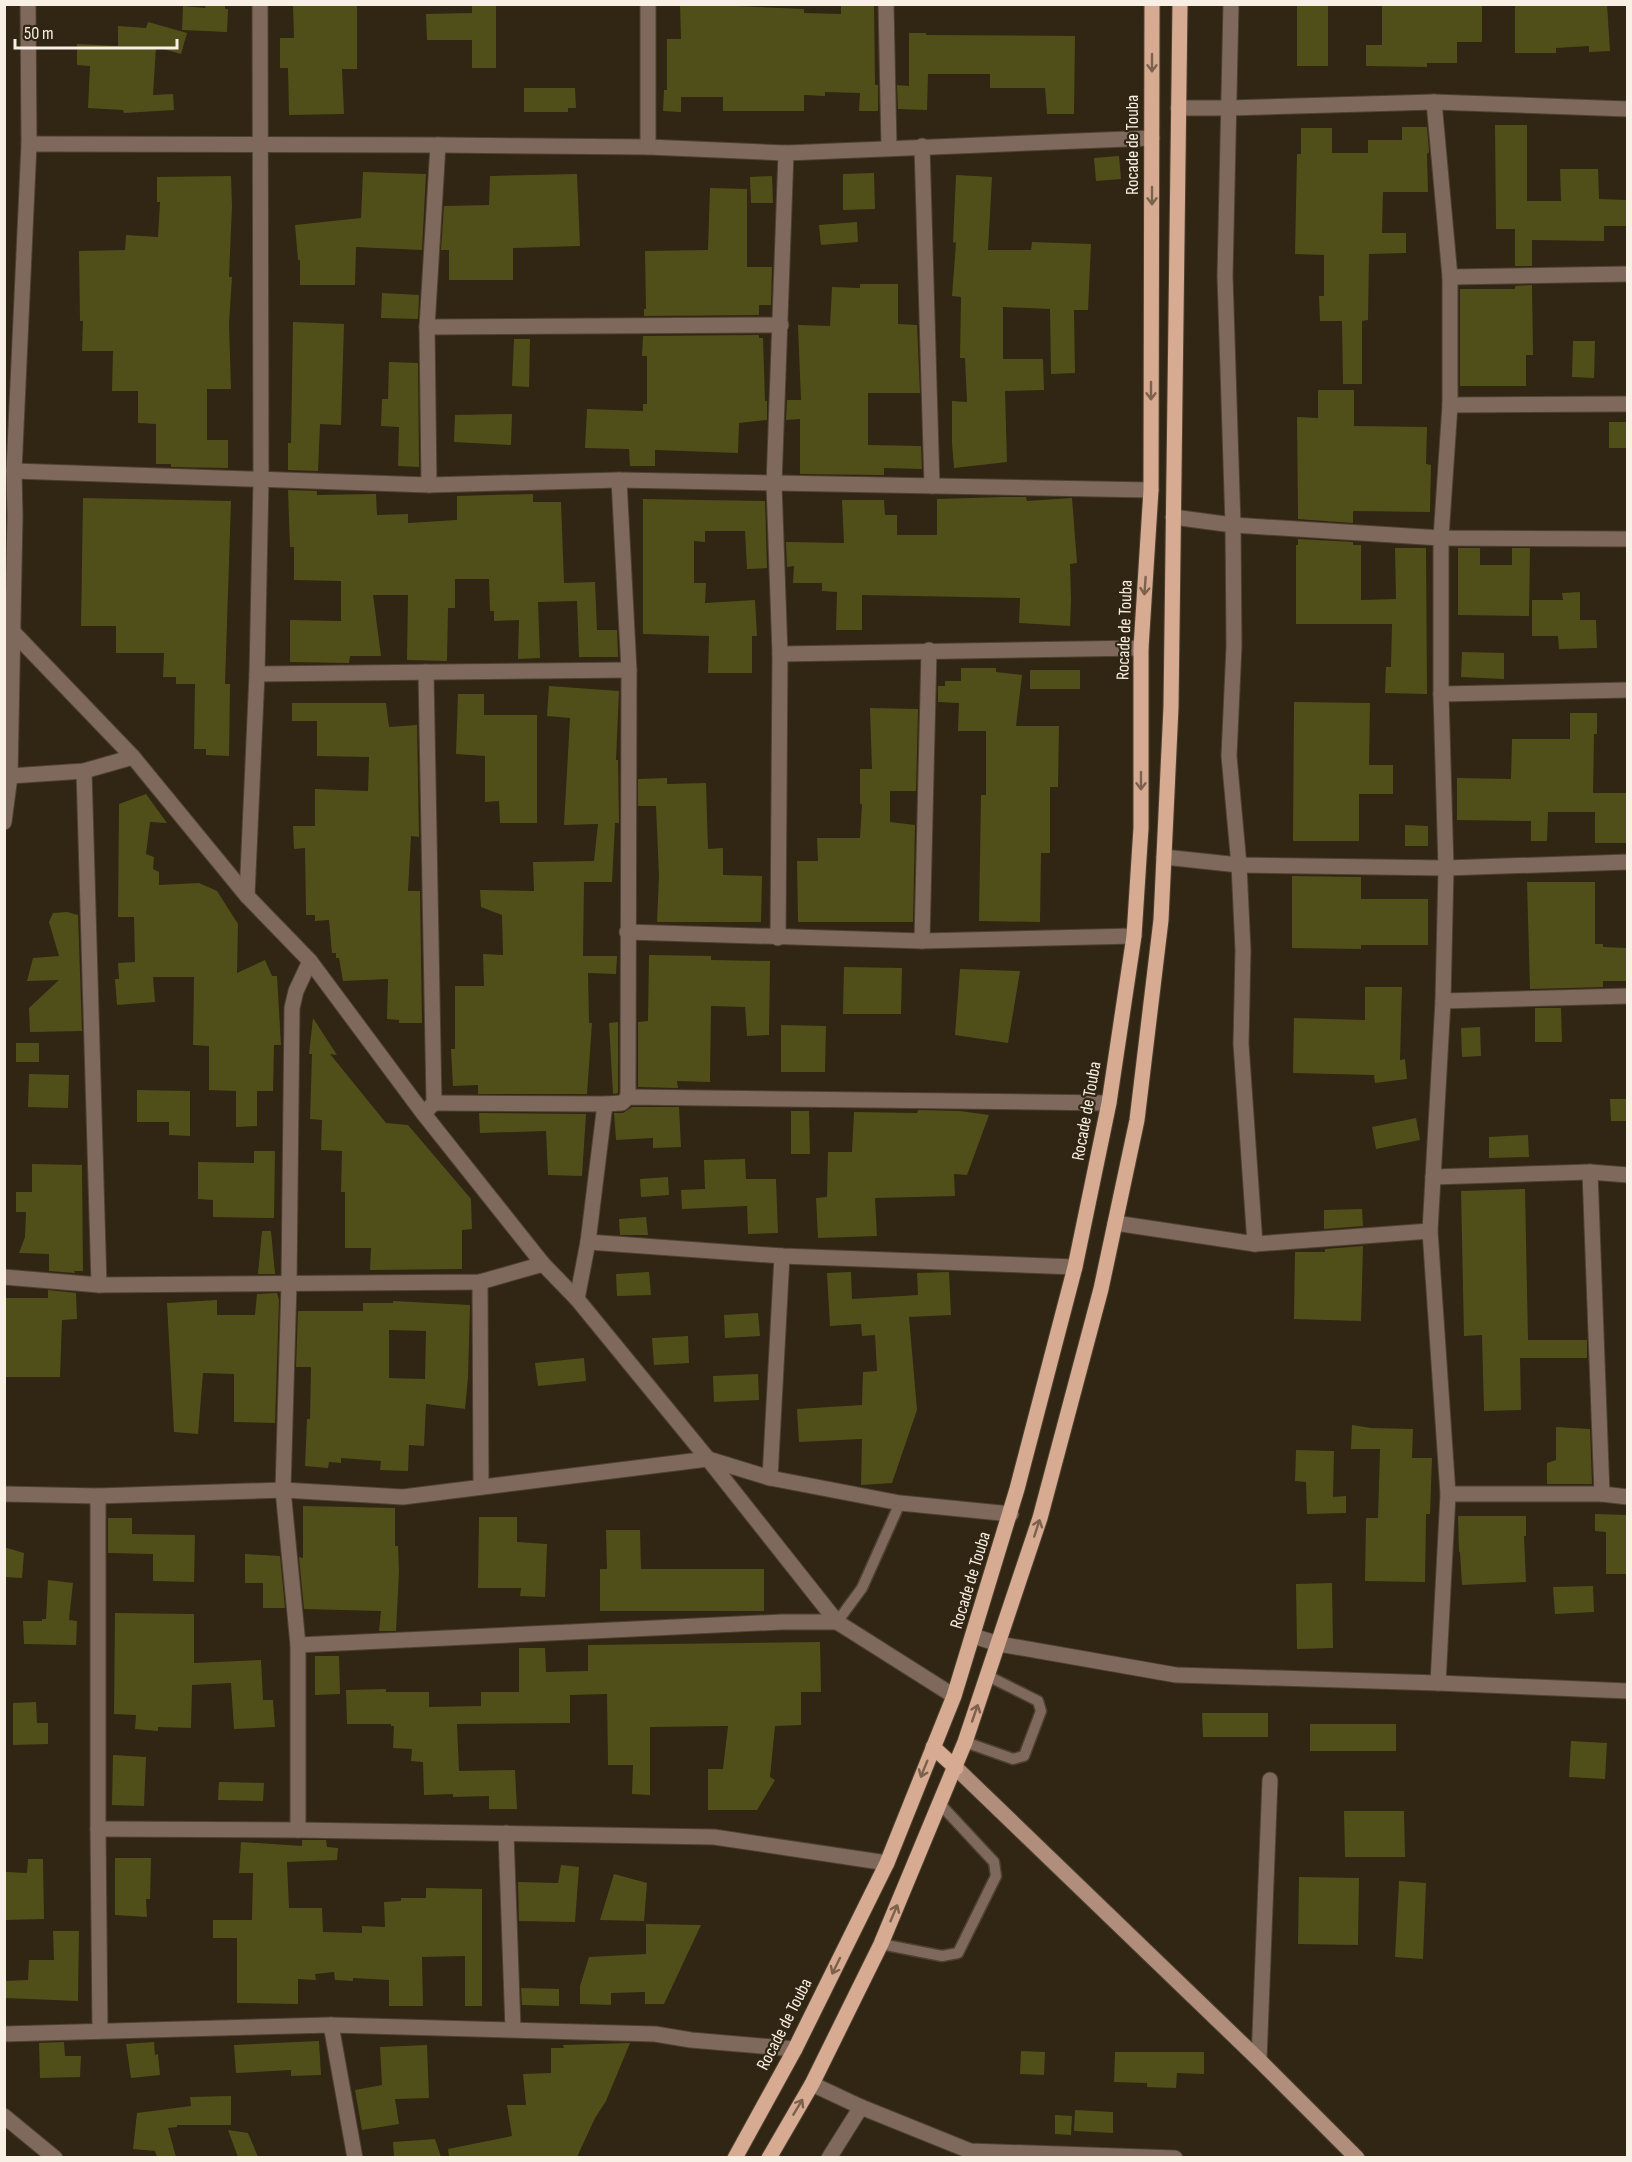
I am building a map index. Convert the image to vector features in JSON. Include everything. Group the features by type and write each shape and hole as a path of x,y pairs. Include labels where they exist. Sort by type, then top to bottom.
{"main road":[{"name":"Rocade de Touba","path":"735,2157 795,2049 887,1863 954,1696 1011,1514 1075,1267 1109,1103 1134,936 1141,828 1141,648 1151,490 1152,4"},
{"path":"769,2157 812,2084 881,1944 956,1768 1043,1507 1101,1289 1137,1120 1161,920 1171,707 1180,4"},
{"path":"933,1747 1357,2157"}],"street":[{"path":"4,822 10,776 13,632 10,515 29,144 28,4"},
{"path":"247,896 257,674 261,480 260,4"},
{"path":"648,4 648,147"},
{"path":"886,4 889,148"},
{"path":"1232,4 1225,276 1233,525 1234,645 1229,756 1239,865 1243,950 1241,1044 1255,1245"},
{"path":"1178,108 1434,102 1628,109"},
{"path":"1434,102 1450,277 1450,405 1441,538 1441,694 1446,868 1443,1001 1430,1231 1448,1494 1438,1683"},
{"path":"29,144 259,146 438,144 648,147 786,153 1152,138"},
{"path":"429,485 427,327 438,144"},
{"path":"922,146 932,486"},
{"path":"778,938 780,654 774,484 786,153"},
{"path":"1450,277 1628,274"},
{"path":"427,327 781,325"},
{"path":"1450,405 1628,404"},
{"path":"14,471 429,485 619,480 1151,490"},
{"path":"429,1108 605,1104 622,1103 628,1097 629,670 619,480"},
{"path":"1173,517 1233,525 1441,538 1628,539"},
{"path":"13,632 133,757 247,896 310,961 429,1108 543,1264 577,1299 837,1622 954,1696"},
{"path":"780,654 1141,648"},
{"path":"922,942 929,651"},
{"path":"257,674 629,670"},
{"path":"426,672 429,1108"},
{"path":"1441,694 1628,690"},
{"path":"10,776 84,771 133,757"},
{"path":"84,771 99,1285"},
{"path":"1164,857 1239,865 1446,868 1628,862"},
{"path":"627,932 922,942 1134,936"},
{"path":"298,1830 298,1645 283,1490 289,1283 292,1008 310,961"},
{"path":"1443,1001 1628,996"},
{"path":"628,1097 1109,1103"},
{"path":"577,1299 588,1242 605,1104"},
{"path":"1433,1178 1590,1172 1628,1175"},
{"path":"1590,1172 1602,1494"},
{"path":"1115,1223 1255,1245 1430,1231"},
{"path":"588,1242 782,1256 1075,1267"},
{"path":"770,1478 782,1256"},
{"path":"4,1277 99,1285 480,1282 543,1264"},
{"path":"480,1282 481,1487"},
{"path":"4,1494 98,1496 283,1490 403,1497 708,1459 770,1478 900,1503 1011,1514"},
{"path":"1448,1494 1602,1494 1628,1497"},
{"path":"98,1496 100,2030"},
{"path":"298,1645 782,1622 837,1622"},
{"path":"973,1636 999,1644 1176,1675 1628,1691"},
{"path":"1259,2060 1270,1780"},
{"path":"98,1829 714,1837 887,1863"},
{"path":"506,1833 513,2029"},
{"path":"331,2025 355,2157"},
{"path":"4,2034 331,2025 655,2034 691,2040 795,2049"},
{"path":"812,2084 861,2107 970,2151 1175,2157"},
{"path":"829,2157 861,2107"},
{"path":"4,2116 55,2157"}],"lane":[{"path":"837,1622 862,1588 900,1503"},
{"path":"965,1742 1013,1759 1024,1756 1041,1711 1038,1701 988,1676"},
{"path":"881,1944 942,1956 958,1953 996,1876 994,1862 940,1804"}],"building":[{"path":"206,4 225,4 225,9 228,9 227,32 182,30 183,6 205,8"},
{"path":"293,4 357,4 357,69 342,69 344,114 289,115 288,68 280,68 280,38 294,38"},
{"path":"472,4 496,4 496,68 472,68 472,40 427,40 426,14 472,13"},
{"path":"680,4 736,4 736,6 804,9 804,13 841,14 841,4 874,4 875,85 878,85 878,111 859,111 860,93 825,92 825,96 804,95 804,111 723,111 723,97 681,97 681,112 663,111 664,90 667,90 667,39 681,39"},
{"path":"1297,4 1328,4 1328,66 1297,66"},
{"path":"1382,4 1482,4 1482,42 1457,42 1457,63 1427,63 1427,67 1366,66 1366,45 1382,45"},
{"path":"1515,4 1607,4 1610,51 1589,52 1589,46 1556,48 1556,53 1515,53"},
{"path":"148,22 187,33 181,54 156,47 153,95 173,94 174,110 124,113 123,110 88,108 90,66 77,65 77,44 118,46 118,26 146,28"},
{"path":"909,33 1075,36 1074,114 1047,114 1045,88 990,88 990,74 928,74 927,110 898,109 897,85 909,86"},
{"path":"524,88 575,88 576,108 568,108 568,112 524,112"},
{"path":"1495,125 1527,125 1527,201 1561,201 1560,169 1598,169 1599,199 1627,200 1627,226 1604,226 1604,241 1532,240 1532,266 1515,266 1515,229 1496,229"},
{"path":"1402,127 1427,127 1428,192 1383,192 1382,233 1406,233 1406,253 1369,254 1368,320 1362,321 1362,384 1343,384 1342,321 1320,321 1319,296 1324,296 1324,255 1295,254 1297,154 1301,154 1301,128 1332,128 1332,153 1368,153 1368,140 1402,140"},
{"path":"1119,156 1121,179 1096,181 1094,158"},
{"path":"363,172 426,174 422,250 356,247 355,285 300,285 300,260 298,260 295,225 361,218"},
{"path":"874,173 875,209 843,210 843,174"},
{"path":"577,174 580,246 513,248 513,280 449,280 449,250 441,250 444,206 489,205 490,176"},
{"path":"956,175 992,177 988,250 1031,250 1032,242 1091,244 1088,310 1074,310 1075,373 1051,374 1050,309 1003,307 1003,359 1043,359 1044,390 1005,391 1007,462 954,468 952,401 967,402 965,358 960,358 961,297 952,296 956,243 953,242"},
{"path":"231,176 229,277 232,277 229,324 231,389 207,389 207,440 228,440 228,468 171,467 171,464 156,464 156,424 138,423 138,391 112,391 113,351 82,351 83,321 80,321 79,251 125,250 126,235 158,237 160,202 157,202 157,177"},
{"path":"772,176 773,203 751,203 750,177"},
{"path":"710,188 747,189 747,267 772,267 771,305 759,305 759,315 644,316 644,309 646,309 645,251 708,250"},
{"path":"857,222 858,242 821,245 819,225"},
{"path":"860,284 898,284 898,324 917,325 920,393 868,393 868,445 921,446 922,469 884,468 884,475 800,474 800,419 786,420 787,400 801,400 798,325 830,326 832,287 860,288"},
{"path":"1532,285 1533,355 1526,355 1526,386 1460,386 1460,289 1515,289 1515,286"},
{"path":"382,293 419,295 418,319 381,318"},
{"path":"293,322 344,324 341,425 320,424 318,471 288,470 288,443 291,443"},
{"path":"759,335 759,338 763,338 767,420 739,423 738,453 655,450 655,466 630,466 629,449 585,448 587,409 643,411 643,404 647,404 647,356 642,356 643,336"},
{"path":"514,339 530,339 529,387 512,386"},
{"path":"1573,341 1595,341 1594,378 1572,377"},
{"path":"389,362 418,363 419,467 398,466 399,427 381,426 382,399 388,399"},
{"path":"1318,390 1354,390 1354,426 1427,427 1426,464 1431,465 1430,512 1353,511 1353,523 1298,519 1297,417 1318,418"},
{"path":"512,414 511,445 454,442 455,415"},
{"path":"1609,422 1628,422 1628,448 1609,448"},
{"path":"288,490 317,491 317,495 376,494 377,515 408,514 408,523 457,520 457,496 533,494 533,502 561,502 564,583 595,582 597,630 617,630 618,657 579,657 577,601 538,602 540,658 518,659 519,620 494,621 494,611 490,611 489,579 455,579 455,608 448,608 447,661 407,660 408,595 373,595 381,656 350,656 349,663 290,662 290,620 341,621 341,581 294,580 294,547 290,547"},
{"path":"1026,497 1027,501 1072,498 1077,563 1070,564 1070,626 1019,623 1020,598 862,595 862,630 836,630 837,592 822,591 822,583 793,583 794,566 787,567 786,542 844,543 842,500 884,500 885,515 897,515 897,535 937,535 937,499"},
{"path":"83,498 231,501 225,684 230,684 229,756 206,755 206,749 194,749 195,684 176,684 176,677 163,677 164,653 116,653 116,626 81,626"},
{"path":"643,499 765,501 767,568 747,569 745,531 705,531 705,542 694,541 694,583 706,583 705,603 755,600 757,636 752,636 752,673 708,673 709,636 643,634"},
{"path":"1298,539 1353,542 1353,545 1361,545 1361,600 1396,599 1395,548 1426,548 1427,694 1385,693 1386,667 1391,667 1392,624 1296,624 1296,545 1298,545"},
{"path":"1458,548 1480,548 1480,565 1512,565 1512,548 1530,548 1529,616 1458,615"},
{"path":"1580,592 1580,620 1596,620 1597,648 1559,649 1558,636 1532,636 1532,600 1563,600 1562,593"},
{"path":"1462,652 1504,653 1504,679 1461,677"},
{"path":"961,668 996,668 996,672 1022,675 1016,726 1059,726 1058,787 1050,787 1050,853 1041,853 1040,922 979,921 981,795 986,795 986,731 958,731 959,703 938,702 938,686 945,686 945,681 961,681"},
{"path":"1030,670 1080,670 1080,689 1030,689"},
{"path":"549,686 619,691 616,760 618,760 619,823 615,823 612,882 584,882 583,956 617,956 616,974 588,973 589,1023 592,1023 587,1094 478,1094 478,1085 453,1086 451,1049 455,1049 455,986 484,986 483,954 503,955 502,915 481,907 480,890 534,891 533,862 594,861 598,824 564,825 570,718 547,716"},
{"path":"458,694 484,694 484,715 537,715 537,823 500,823 499,801 485,802 485,756 456,754"},
{"path":"1294,702 1370,703 1369,765 1393,765 1393,794 1359,794 1359,841 1293,841"},
{"path":"292,703 386,703 389,727 417,725 419,837 411,836 408,891 420,891 422,1023 399,1023 399,1020 387,1019 388,979 343,981 339,958 336,958 336,953 332,953 329,920 315,921 315,915 306,915 305,848 294,849 293,826 315,826 315,789 368,791 369,757 317,756 317,721 292,721"},
{"path":"870,708 918,709 916,791 890,791 890,822 915,825 913,922 798,922 797,861 818,861 817,838 860,838 862,804 860,804 860,769 872,769"},
{"path":"1570,713 1597,713 1597,734 1594,734 1593,793 1628,793 1628,843 1595,843 1595,812 1548,812 1547,841 1531,841 1531,821 1457,820 1457,778 1511,779 1512,739 1570,739"},
{"path":"667,778 667,784 706,783 708,849 723,848 723,875 762,876 761,922 657,922 659,876 656,806 638,806 638,779"},
{"path":"146,794 167,823 150,822 146,854 154,857 153,869 159,872 159,885 199,883 217,891 238,924 237,973 265,960 272,976 277,976 281,1045 274,1045 273,1091 257,1091 257,1126 236,1127 236,1091 209,1090 209,1046 193,1045 194,977 153,977 155,1002 117,1005 115,979 119,979 118,963 135,962 134,917 118,917 119,804"},
{"path":"1405,825 1428,826 1428,846 1405,846"},
{"path":"1292,876 1361,877 1361,899 1428,899 1428,945 1361,945 1361,949 1292,948"},
{"path":"1527,882 1595,882 1595,944 1603,944 1603,947 1628,948 1628,981 1603,981 1603,987 1530,989"},
{"path":"67,912 78,915 82,1031 30,1032 29,1008 59,980 27,981 33,958 59,956 49,922 53,913"},
{"path":"649,955 711,956 711,960 770,961 769,1035 747,1036 745,1007 711,1006 710,1082 677,1081 678,1088 638,1087 638,1022 648,1021"},
{"path":"844,967 902,968 901,1014 843,1014"},
{"path":"960,969 1020,971 1008,1043 955,1035"},
{"path":"1365,987 1402,987 1400,1060 1405,1059 1407,1079 1375,1083 1374,1075 1293,1073 1294,1018 1365,1020"},
{"path":"1535,1008 1561,1008 1562,1042 1535,1042"},
{"path":"313,1018 337,1055 330,1054 386,1123 408,1125 471,1199 472,1229 462,1230 462,1269 370,1270 371,1248 345,1248 345,1192 341,1192 342,1151 321,1150 322,1120 310,1119 312,1054 309,1054"},
{"path":"618,1022 618,1093 613,1094 609,1023"},
{"path":"781,1025 826,1026 825,1072 781,1072"},
{"path":"1480,1027 1481,1056 1462,1057 1461,1028"},
{"path":"16,1043 39,1043 39,1062 16,1062"},
{"path":"29,1074 69,1075 68,1108 28,1107"},
{"path":"137,1090 190,1091 190,1136 169,1135 169,1122 137,1122"},
{"path":"1610,1099 1628,1099 1628,1121 1611,1121"},
{"path":"632,1107 679,1107 681,1147 653,1148 653,1138 616,1140 614,1113 623,1113"},
{"path":"918,1110 960,1111 989,1115 967,1175 954,1174 955,1196 875,1198 877,1236 818,1238 816,1198 827,1197 828,1152 852,1152 854,1112 917,1113"},
{"path":"791,1111 809,1111 810,1154 791,1154"},
{"path":"479,1113 586,1114 582,1176 548,1175 546,1131 480,1133"},
{"path":"1416,1118 1420,1140 1376,1149 1372,1127"},
{"path":"1528,1135 1529,1157 1489,1158 1489,1137"},
{"path":"254,1151 275,1151 274,1218 213,1217 213,1200 198,1199 198,1162 254,1163"},
{"path":"745,1159 746,1179 776,1179 778,1233 748,1234 747,1206 682,1209 681,1190 705,1189 704,1160"},
{"path":"32,1164 82,1165 83,1271 74,1271 75,1273 49,1271 49,1254 19,1253 25,1237 26,1212 16,1212 16,1192 32,1192"},
{"path":"668,1177 669,1195 641,1197 640,1179"},
{"path":"1525,1189 1528,1340 1587,1340 1587,1358 1520,1358 1521,1410 1484,1411 1482,1335 1464,1336 1461,1191"},
{"path":"1362,1209 1363,1226 1324,1229 1324,1210"},
{"path":"646,1217 648,1235 620,1235 619,1219"},
{"path":"262,1231 271,1231 275,1274 258,1274"},
{"path":"1363,1246 1361,1321 1294,1319 1295,1252 1325,1252 1325,1249"},
{"path":"649,1272 651,1295 617,1296 616,1274"},
{"path":"851,1272 852,1299 918,1295 917,1273 949,1272 951,1315 909,1317 917,1410 892,1483 861,1485 862,1439 799,1442 797,1409 862,1405 863,1372 877,1371 875,1335 862,1336 861,1324 830,1326 827,1273"},
{"path":"48,1290 76,1293 77,1319 62,1320 60,1377 4,1377 4,1298 48,1298"},
{"path":"277,1293 279,1300 275,1423 234,1422 234,1374 203,1373 198,1434 174,1432 167,1303 217,1300 217,1315 255,1315 257,1294"},
{"path":"393,1301 470,1305 465,1409 426,1404 424,1446 409,1445 408,1471 380,1470 381,1461 341,1458 341,1463 329,1462 328,1468 305,1466 307,1419 310,1419 311,1367 296,1367 298,1311 363,1311 363,1303 393,1303","holes":["389,1330 426,1331 425,1379 389,1378"]},
{"path":"758,1313 760,1336 725,1338 724,1315"},
{"path":"688,1336 689,1363 654,1365 652,1338"},
{"path":"584,1358 586,1381 538,1386 535,1363"},
{"path":"758,1374 759,1400 714,1402 713,1376"},
{"path":"1352,1425 1413,1429 1412,1458 1432,1458 1430,1514 1426,1514 1425,1582 1365,1581 1366,1518 1378,1518 1380,1449 1351,1449"},
{"path":"1556,1427 1590,1429 1592,1484 1547,1484 1547,1463 1556,1460"},
{"path":"1296,1450 1334,1451 1333,1497 1346,1496 1346,1513 1307,1514 1306,1482 1295,1481"},
{"path":"303,1506 395,1508 395,1546 398,1546 399,1571 396,1631 379,1631 381,1611 304,1609 299,1557 303,1558"},
{"path":"1595,1514 1628,1515 1628,1574 1606,1574 1606,1532 1595,1531"},
{"path":"1458,1516 1526,1516 1526,1536 1524,1536 1526,1582 1462,1585"},
{"path":"479,1517 517,1517 517,1542 547,1544 545,1597 520,1596 521,1588 478,1588"},
{"path":"108,1518 132,1518 132,1534 195,1535 194,1582 153,1581 153,1554 108,1553"},
{"path":"606,1530 640,1530 641,1569 764,1569 764,1611 600,1611 600,1569 607,1569"},
{"path":"4,1547 24,1553 22,1578 4,1577"},
{"path":"245,1554 280,1556 285,1608 263,1608 263,1583 245,1583"},
{"path":"48,1580 73,1583 69,1620 77,1621 76,1645 24,1644 23,1621 46,1619"},
{"path":"1332,1583 1333,1648 1297,1649 1296,1584"},
{"path":"1593,1586 1594,1612 1555,1614 1553,1587"},
{"path":"115,1613 194,1614 194,1663 261,1660 263,1700 273,1700 275,1727 234,1729 231,1683 192,1685 191,1728 158,1727 158,1731 135,1729 136,1715 114,1714"},
{"path":"820,1642 821,1692 801,1692 801,1725 775,1726 770,1777 775,1780 757,1810 708,1810 708,1769 723,1769 728,1726 650,1727 650,1795 632,1794 633,1765 608,1765 607,1694 570,1695 570,1723 457,1724 459,1771 515,1770 517,1809 489,1809 489,1796 424,1795 423,1762 411,1761 412,1749 393,1748 394,1726 391,1724 347,1724 346,1690 386,1689 386,1692 429,1692 429,1707 481,1706 481,1692 519,1692 519,1648 545,1648 546,1672 588,1671 588,1645"},
{"path":"315,1656 339,1656 340,1694 315,1695"},
{"path":"36,1702 37,1723 48,1723 48,1744 13,1745 13,1703"},
{"path":"1202,1713 1268,1713 1268,1737 1203,1737"},
{"path":"1310,1724 1396,1724 1396,1751 1310,1751"},
{"path":"1571,1741 1607,1743 1605,1779 1569,1777"},
{"path":"113,1755 146,1757 144,1806 112,1805"},
{"path":"219,1782 264,1783 263,1801 218,1800"},
{"path":"1344,1811 1404,1811 1405,1857 1345,1857"},
{"path":"302,1840 326,1840 327,1847 338,1848 337,1860 287,1862 289,1908 322,1908 323,1932 362,1933 362,1926 385,1927 384,1902 401,1901 401,1898 426,1898 426,1888 482,1889 482,2006 465,2006 465,1956 422,1957 423,2006 389,2006 389,1980 353,1978 353,1981 335,1980 334,1972 315,1974 316,1980 298,1979 298,2004 237,2003 237,1938 213,1938 213,1920 252,1920 253,1873 239,1873 241,1842 302,1846"},
{"path":"115,1858 151,1858 150,1899 146,1899 147,1917 115,1915"},
{"path":"28,1859 43,1859 44,1919 4,1920 6,1872 27,1873"},
{"path":"561,1865 579,1867 575,1922 519,1921 518,1882 558,1883"},
{"path":"614,1874 647,1883 644,1921 600,1920"},
{"path":"1299,1877 1359,1878 1358,1945 1298,1944"},
{"path":"1399,1881 1426,1883 1423,1959 1395,1957"},
{"path":"646,1924 701,1925 664,2004 645,2004 645,1992 611,1993 611,2005 580,2004 580,1986 589,1957 646,1954"},
{"path":"53,1931 79,1931 78,2001 4,1998 4,1981 28,1980 29,1960 54,1960"},
{"path":"521,1988 559,1989 559,2006 522,2005"},
{"path":"319,2041 321,2075 291,2076 291,2070 236,2073 234,2045"},
{"path":"64,2042 65,2056 81,2056 80,2077 40,2078 39,2043"},
{"path":"154,2042 160,2075 131,2078 126,2044"},
{"path":"630,2043 606,2101 595,2118 577,2157 449,2157 448,2149 512,2136 507,2105 526,2105 523,2074 551,2073 551,2048 564,2048 563,2045"},
{"path":"427,2045 429,2098 395,2099 399,2124 362,2130 355,2090 382,2085 380,2047"},
{"path":"1021,2051 1045,2052 1044,2075 1020,2074"},
{"path":"1115,2052 1204,2052 1204,2074 1177,2073 1176,2088 1147,2087 1147,2083 1114,2082"},
{"path":"231,2096 231,2125 177,2125 177,2127 168,2128 176,2157 157,2157 155,2151 133,2149 137,2113 191,2106 190,2097"},
{"path":"1075,2110 1113,2112 1113,2133 1074,2131"},
{"path":"1055,2115 1072,2116 1071,2135 1055,2134"},
{"path":"228,2130 248,2133 258,2157 238,2157"},
{"path":"435,2139 441,2157 394,2157 393,2142"}]}
